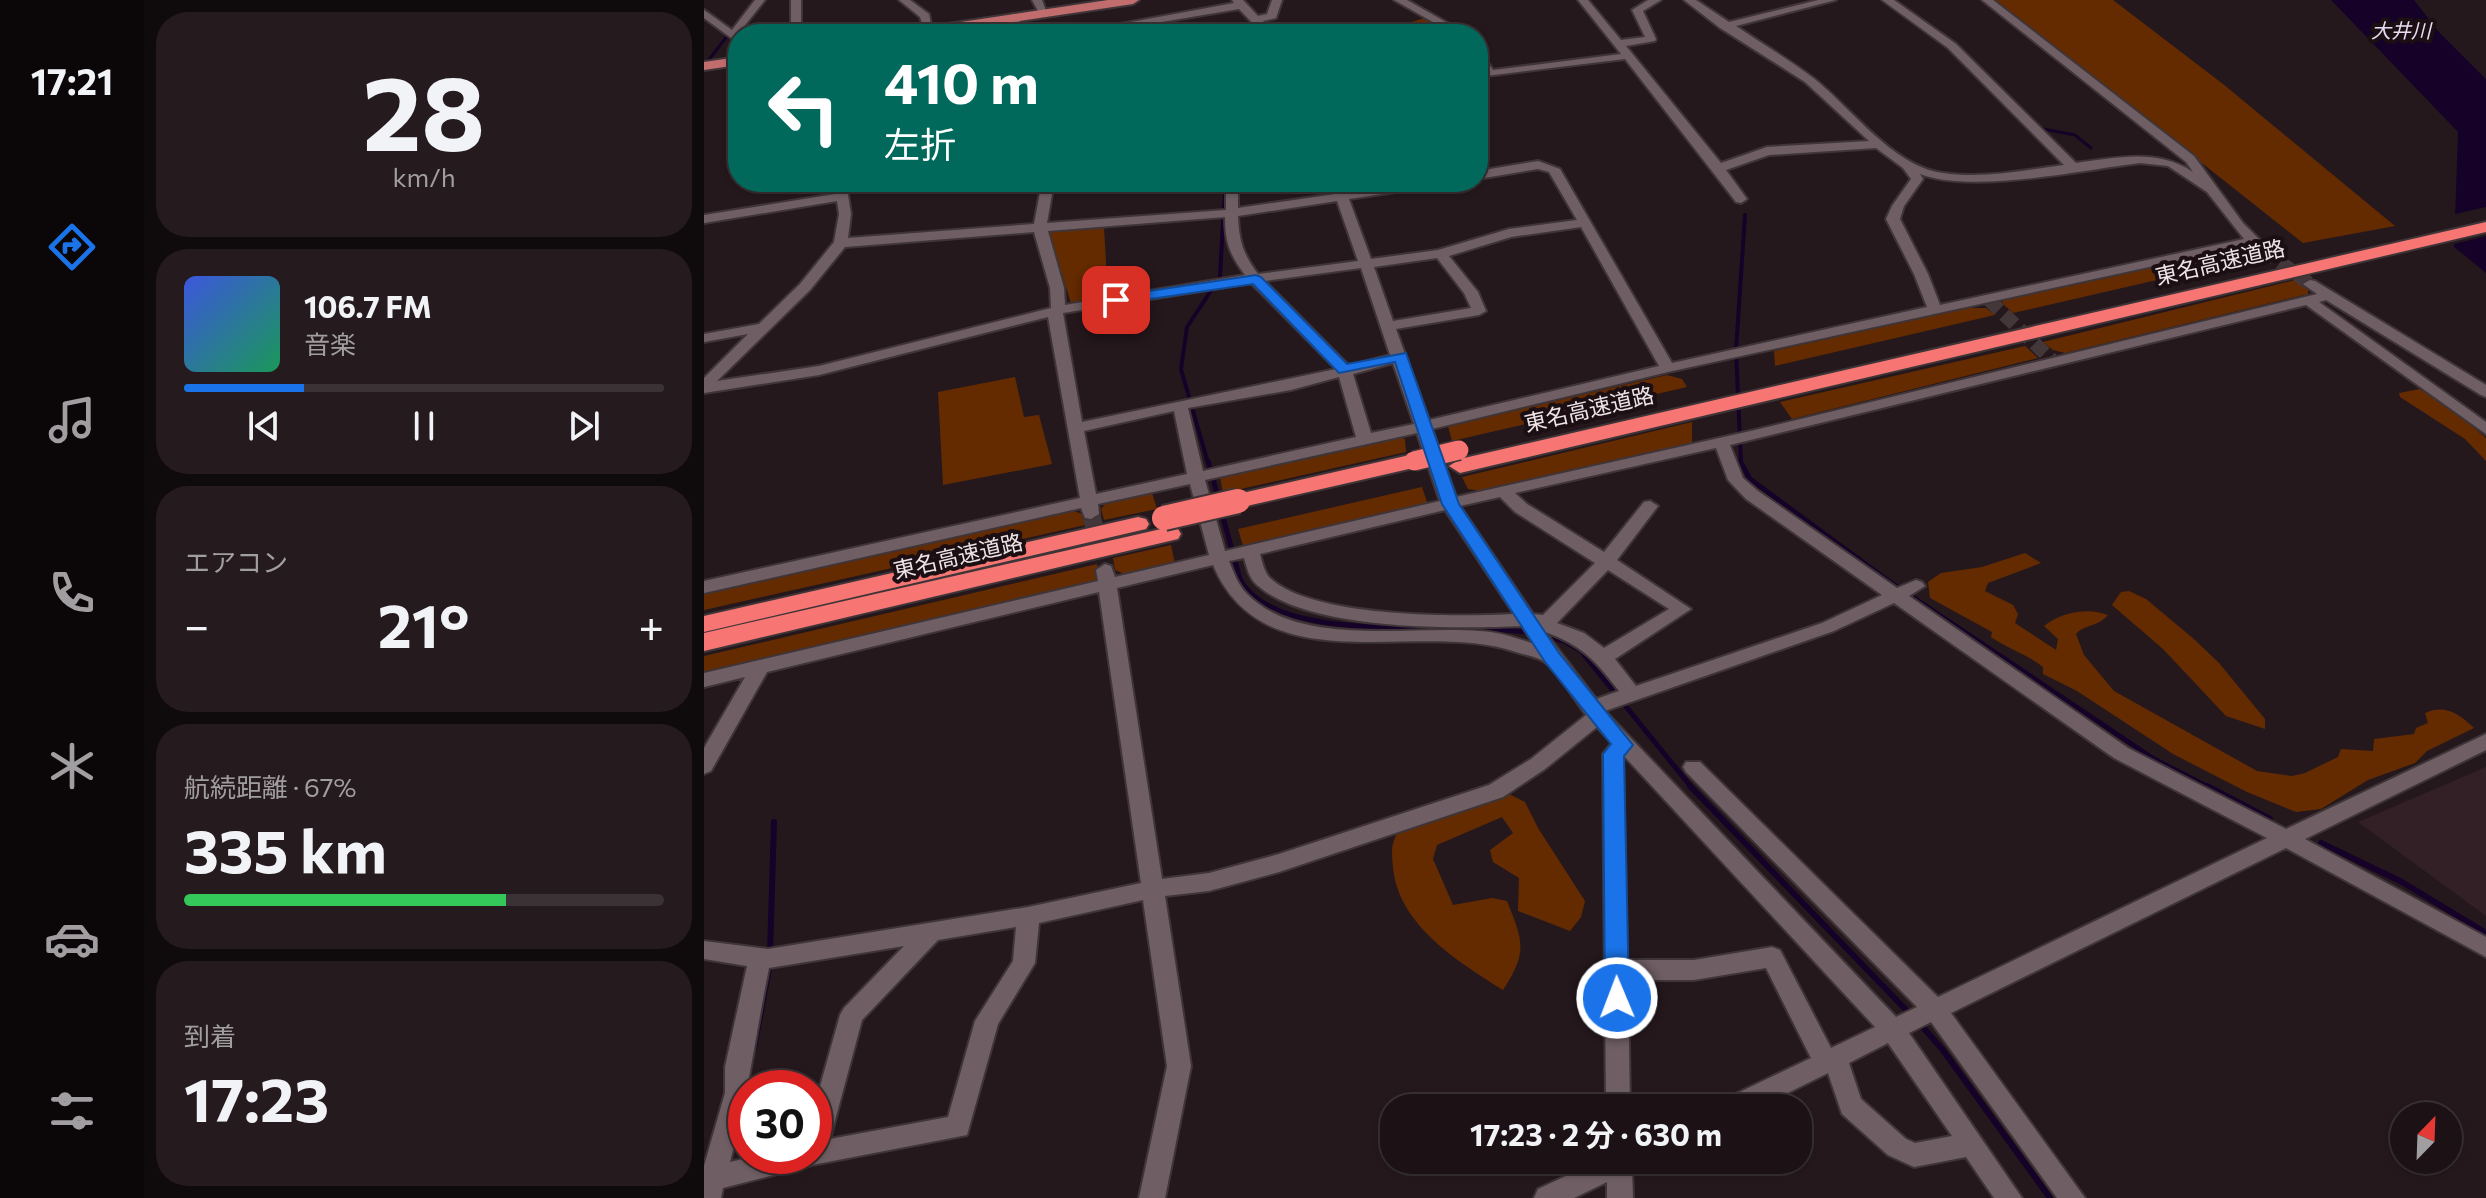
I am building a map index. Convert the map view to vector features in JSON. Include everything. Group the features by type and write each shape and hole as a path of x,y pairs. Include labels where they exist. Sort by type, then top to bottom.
{"highway":[{"name":"東名高速道路","path":"704,642 1240,508 2335,256 2486,215"},
{"name":"東名高速道路","path":"2335,256 2486,227"},
{"name":"東名高速道路","path":"704,624 1167,526"}],"main road":[{"path":"943,24 1039,5 1104,0"},
{"path":"965,24 1133,0"},
{"path":"708,64 728,61"}],"street":[{"path":"741,24 760,0"},
{"path":"796,0 796,24"},
{"path":"904,0 925,16 927,24"},
{"path":"1256,20 1272,16 1277,0"},
{"path":"1399,0 1443,24"},
{"path":"1583,0 1741,199"},
{"path":"1617,44 1651,39 1637,10 1656,0"},
{"path":"1689,0 1809,80 1879,144 1907,165 1917,179 1893,219 1921,274 1935,311"},
{"path":"1724,26 1831,0"},
{"path":"1887,0 1952,46 2073,167"},
{"path":"704,587 1089,507 1200,477 1668,368 2257,246 2190,159 1987,0"},
{"path":"1124,24 1240,2 1260,24"},
{"path":"704,13 728,33"},
{"path":"1013,17 1015,24"},
{"path":"1488,71 1490,74 1627,56"},
{"path":"1719,168 1767,151 1879,144"},
{"path":"1907,165 1952,179 1982,179 2155,160 2171,163 2211,189"},
{"path":"1488,173 1538,165 1554,169 1668,368"},
{"path":"704,219 828,192"},
{"path":"705,384 805,287 841,243 842,192"},
{"path":"1046,192 1040,227 1059,296 1059,310 1055,317 1089,507"},
{"path":"1232,192 1232,241 1236,254 1256,280 1344,369 1365,439"},
{"path":"1340,192 1450,504 1532,621 1552,657"},
{"path":"841,243 1233,214 1373,192"},
{"path":"705,384 819,370 1059,310 1207,285 1440,254 1509,233 1585,223"},
{"path":"1387,326 1479,311 1471,292 1440,254"},
{"path":"2310,284 2486,392"},
{"path":"704,680 1107,577 1222,560 2330,295"},
{"path":"2309,301 2486,429"},
{"path":"704,338 765,327"},
{"path":"1076,428 1187,403 1291,385 1400,357"},
{"path":"1187,403 1200,477 1222,560 1238,596 1253,611 1288,625 1337,635 1484,637 1552,657 1611,703"},
{"path":"1725,441 1736,480 1752,495 1906,592 2121,753 2429,914 2486,948"},
{"path":"1503,491 1521,508 1682,609 1603,657"},
{"path":"1248,553 1260,579 1286,598 1318,608 1350,614 1498,622 1549,620 1606,562 1650,506"},
{"path":"1107,577 1179,1066 1152,1198"},
{"path":"704,950 771,958 1028,916 1152,889 1209,882 1279,863 1496,791 1538,764 1611,703 1828,627 1906,592"},
{"path":"1532,621 1577,637 1603,657 1623,745 1892,1029 2009,1198"},
{"path":"704,766 760,667"},
{"path":"1761,1094 2486,741"},
{"path":"1618,1094 1613,754 1623,745"},
{"path":"1693,767 1935,1009 2072,1198"},
{"path":"832,1151 958,1127 987,1021 1024,963 1028,916"},
{"path":"832,1088 852,1015 932,932"},
{"path":"1617,970 1694,970 1772,957 1830,1060 1851,1106 1897,1147 1914,1155 1972,1144"},
{"path":"744,1174 718,1182 737,1093 737,1067 771,958"},
{"path":"1547,1198 1595,1174"},
{"path":"1620,1198 1621,1174"}],"shaded area":[{"path":"1996,0 2113,0 2223,84 2395,226 2303,243"},
{"path":"1425,18 1436,24 1404,24"},
{"path":"1104,227 1108,297 1071,303 1048,230"},
{"path":"2249,248 2261,256 2013,313 2002,303 2004,300"},
{"path":"2295,280 2308,288 2308,294 2065,353 2053,350 2043,342"},
{"path":"1964,308 1986,308 1995,315 1775,366 1774,351"},
{"path":"2025,346 2038,358 1792,419 1780,402"},
{"path":"1667,375 1682,379 1687,387 1452,441 1448,426"},
{"path":"1015,377 1024,417 1039,415 1052,464 943,485 938,392"},
{"path":"2420,389 2454,411 2486,438 2486,461 2465,439 2400,397 2399,393"},
{"path":"1692,422 1692,444 1482,491 1468,489 1462,477"},
{"path":"1398,437 1405,439 1406,452 1223,493 1220,477"},
{"path":"1422,487 1428,505 1244,549 1238,529"},
{"path":"1152,493 1157,509 1104,520 1101,509 1108,501"},
{"path":"1071,510 1082,514 1085,525 704,610 704,594"},
{"path":"1171,545 1175,564 1127,575 1115,570 1113,558"},
{"path":"2025,553 2041,563 1988,583 1985,591 2013,605 2018,614 2015,623 2056,650 2058,639 2044,626 2051,621 2083,611 2108,615 2076,634 2084,655 2114,691 2257,771 2292,776 2338,757 2341,749 2373,751 2374,739 2414,734 2416,728 2428,723 2425,713 2432,710 2451,712 2474,728 2427,751 2415,763 2368,780 2321,809 2296,812 2247,792 2173,754 2077,691 2043,674 2043,667 1991,637 1992,632 1930,598 1928,582 1941,573 1982,567"},
{"path":"1097,564 1100,578 1092,584 704,675 704,656"},
{"path":"2129,591 2146,599 2219,663 2265,719 2265,729 2226,716 2163,649 2112,605 2121,592"},
{"path":"2486,767 2486,916 2358,822"},
{"path":"1507,793 1525,802 1585,901 1581,917 1570,931 1518,911 1519,878 1493,862 1490,850 1513,833 1502,817 1437,845 1433,859 1453,905 1492,898 1507,901 1517,926 1520,946 1516,966 1503,990 1450,954 1419,925 1398,889 1392,854 1398,832"}],"water":[{"name":"大井川","path":"2331,0 2414,0 2439,32 2486,79 2486,273 2454,247 2458,132"}],"pier":[{"path":"2486,207 2486,236 2450,245 2451,215"}],"waterway":[{"path":"1881,0 1951,50"},
{"path":"736,24 745,13"},
{"path":"704,66 728,35"},
{"path":"2038,128 2075,135 2091,148"},
{"path":"1224,205 1225,192"},
{"path":"1208,463 1181,369 1187,327 1220,277 1224,203"},
{"path":"1741,463 1736,350 1745,215"},
{"path":"1208,461 1218,497"},
{"path":"1741,463 1750,479 1887,580 2154,759 2210,788"},
{"path":"1221,510 1240,579 1260,601 1291,615 1374,627 1531,633"},
{"path":"1545,636 1564,641 1581,651 1692,788"},
{"path":"1690,786 1910,1014"},
{"path":"2207,786 2270,819"},
{"path":"770,953 774,822"},
{"path":"2321,843 2402,882 2486,933"},
{"path":"754,1048 770,963"},
{"path":"1920,1024 1942,1049 2050,1198"}],"tunnel":[{"path":"2263,250 2310,284"},
{"path":"1989,300 2053,361"},
{"path":"1091,514 1105,570"}],"route":[{"path":"1116,300 1203,285 1256,280 1344,369 1400,357 1450,504 1552,657 1623,745 1613,754 1617,998"}]}
